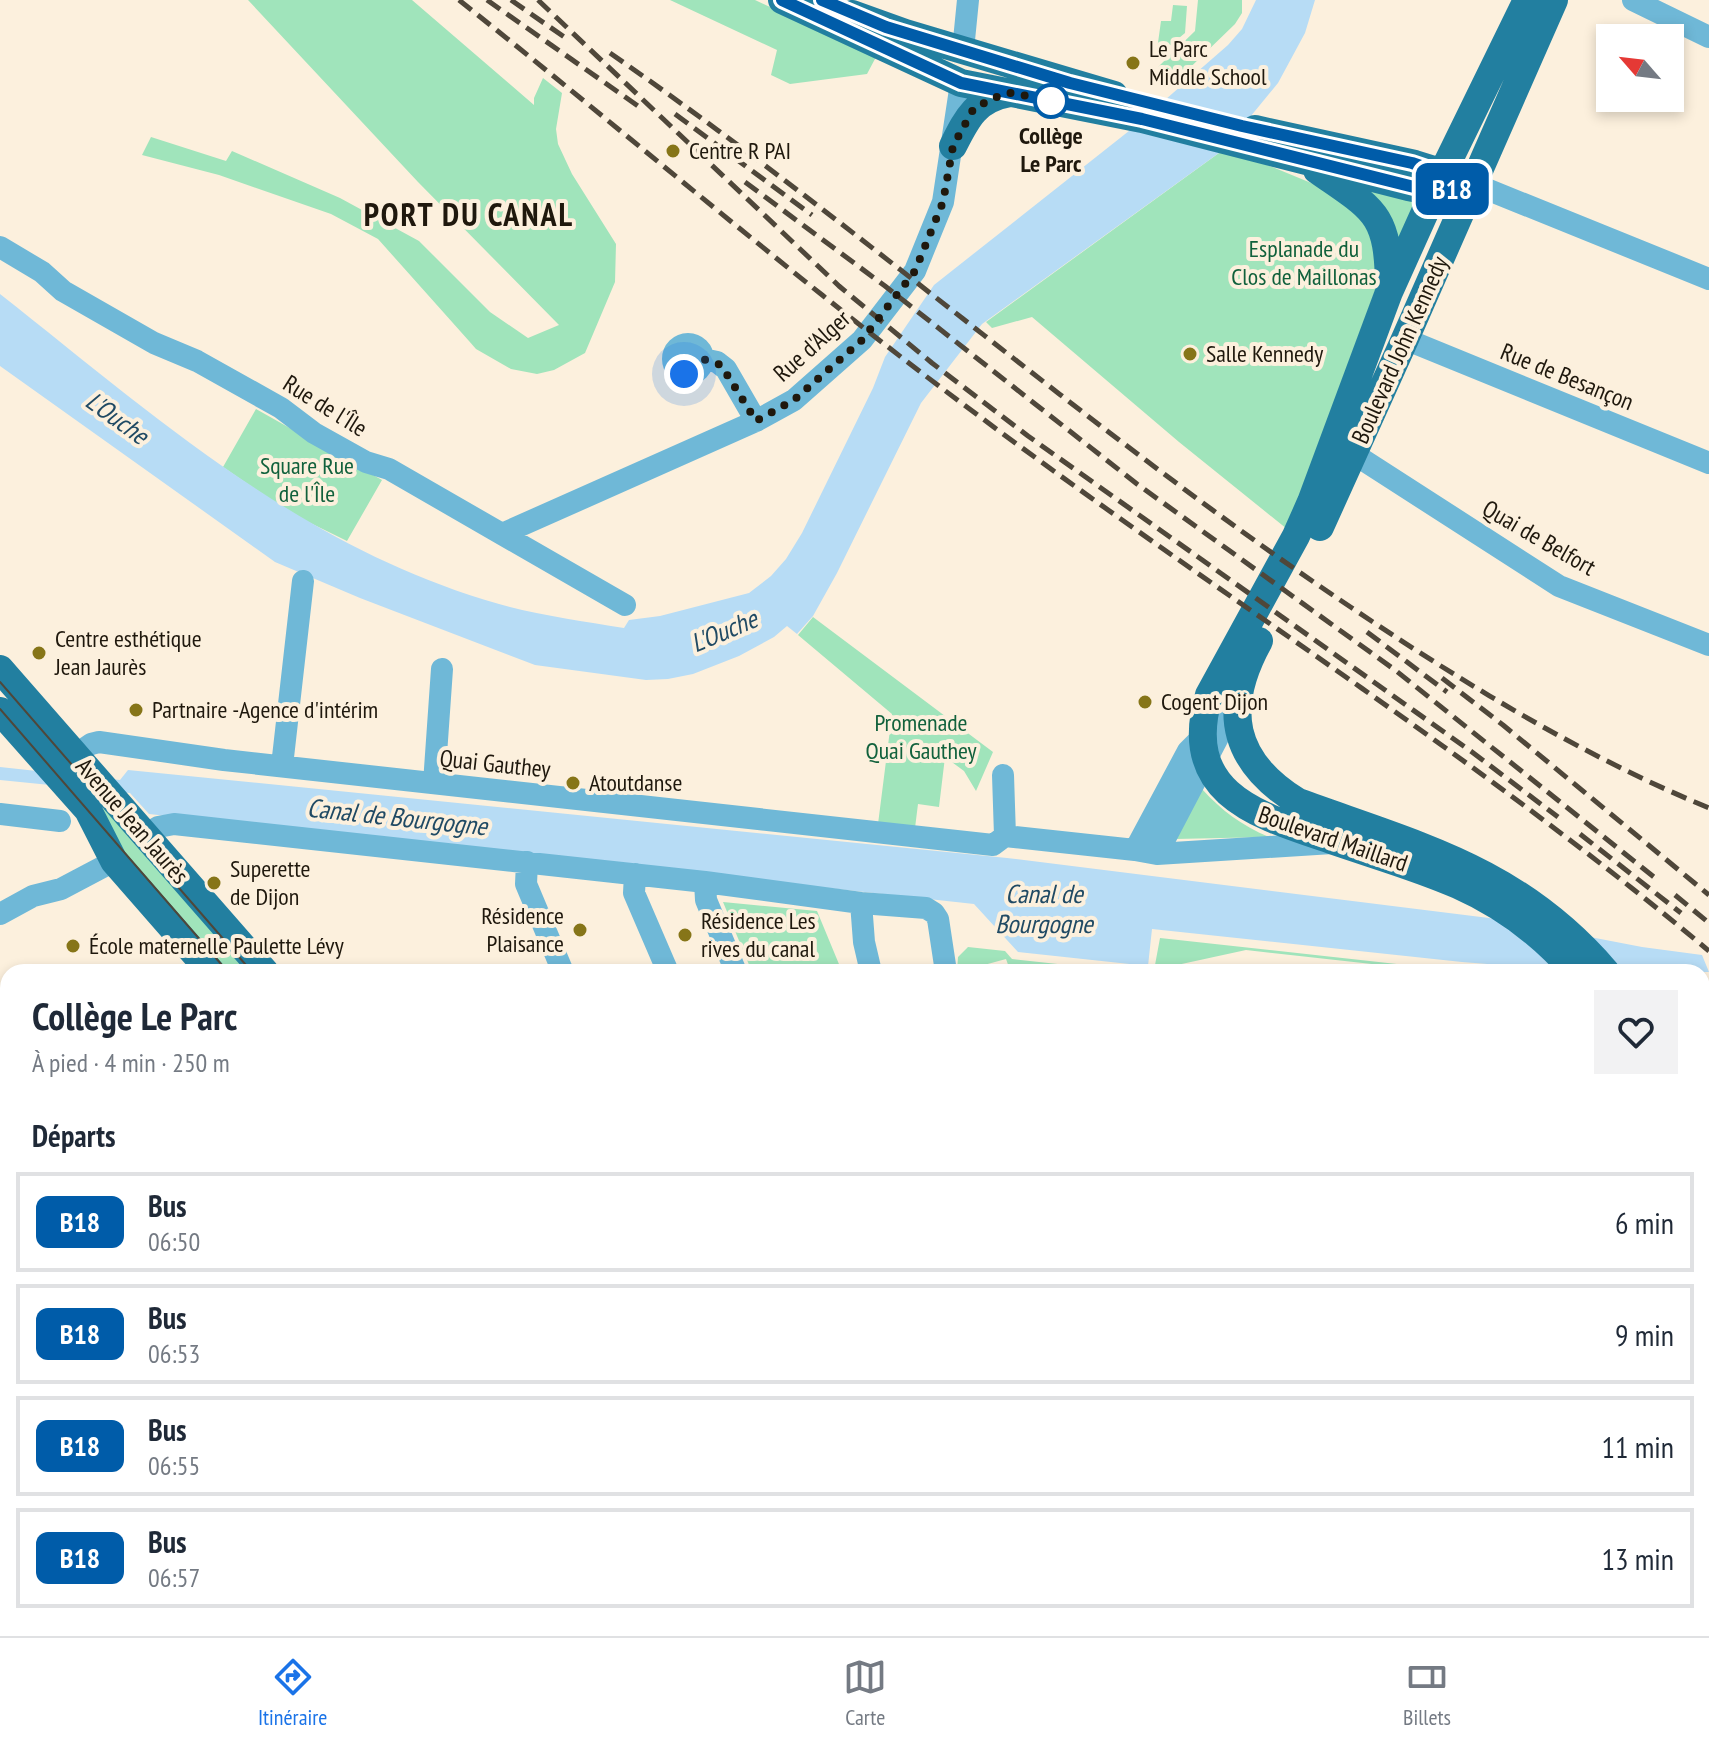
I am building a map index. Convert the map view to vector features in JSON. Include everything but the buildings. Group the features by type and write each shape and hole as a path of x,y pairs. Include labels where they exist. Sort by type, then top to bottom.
{"main road":[{"path":"782,0 961,83 1150,112 1236,133 1415,164 1439,182"},
{"path":"822,0 868,20 1070,83 1150,112"},
{"name":"Boulevard John Kennedy","path":"1246,647 1311,502 1389,292 1527,0"},
{"name":"Boulevard John Kennedy","path":"1246,647 1311,546 1554,0"},
{"path":"854,33 917,50 963,50"},
{"path":"961,83 963,50"},
{"path":"1304,161 1439,182 1474,184 1470,168 1500,90 1504,50"},
{"path":"953,146 974,108 1011,93"},
{"path":"1236,133 1304,161 1367,204 1380,223 1388,249 1389,292"},
{"path":"1405,339 1402,303 1435,224 1439,182"},
{"path":"1205,748 1203,717 1209,695 1246,647"},
{"name":"Boulevard Maillard","path":"1246,647 1236,703 1239,732 1261,775 1277,790 1298,802 1415,856 1459,886 1519,919 1568,964"},
{"name":"Avenue Jean Jaurès","path":"0,669 258,964"},
{"name":"Avenue Jean Jaurès","path":"8,720 88,810 114,861 204,964"},
{"name":"Boulevard Maillard","path":"1205,748 1220,785 1249,810 1339,843 1482,872 1512,889 1580,943 1599,964"}],"street":[{"path":"963,50 968,0"},
{"path":"1633,0 1709,37"},
{"name":"Rue d'Alger","path":"502,534 756,421 794,400 862,340 915,271 943,202 961,83"},
{"path":"1474,184 1709,279"},
{"name":"Rue de l'Île","path":"0,247 89,306 285,410 314,433 366,462 389,469 625,605"},
{"name":"Rue de Besançon","path":"1405,339 1709,463"},
{"path":"703,359 717,362 726,369 756,421"},
{"name":"Quai de Belfort","path":"1354,454 1559,586 1709,645"},
{"path":"282,766 303,581"},
{"path":"434,783 442,669"},
{"path":"1164,863 1205,748 1236,703"},
{"name":"Quai Gauthey","path":"75,755 99,742 282,766 993,845 1005,836 1135,850 1164,863 1339,843"},
{"path":"1135,850 1188,751 1205,748"},
{"path":"1003,775 1005,836"},
{"path":"0,814 60,821"},
{"path":"145,835 158,827 174,824 635,874 930,910 938,919 945,964"},
{"path":"0,914 33,896 61,889 114,861"},
{"path":"527,862 526,884 560,964"},
{"path":"635,874 634,893 665,964"},
{"path":"705,882 706,900 733,964"},
{"path":"861,903 869,964"}],"green space":[{"path":"248,0 412,0 534,105 543,78 562,93 556,129 558,144 572,174 616,244 615,282 585,353 554,370 537,374 511,369 476,349 378,239 331,214 219,175 142,155 151,137 226,161 232,151 340,198 419,241 490,312 528,338 559,325 418,182"},
{"path":"670,0 755,0 876,57 867,74 790,84 771,75 777,50"},
{"path":"1198,0 1242,0 1242,13 1235,24 1168,89 1158,67 1195,31"},
{"path":"1173,5 1187,6 1185,33 1156,57 1161,21 1171,21"},
{"name":"Esplanade du Clos de Maillonas","path":"1223,150 1243,155 1333,192 1367,220 1382,272 1287,529 1032,317 992,328 986,322"},
{"path":"1362,184 1418,203 1398,241"},
{"name":"Square Rue de l'Île","path":"256,409 382,480 347,541 290,513 223,467"},
{"name":"Promenade Quai Gauthey","path":"813,617 993,752 976,791 964,771 945,757 939,807 918,804 915,828 878,824 892,714 798,635"},
{"path":"1202,789 1232,817 1269,837 1175,839"},
{"path":"109,804 249,964 215,964 114,847 97,815"},
{"path":"723,902 817,911 839,964 749,964"},
{"path":"1160,938 1396,964 1246,950 1182,964 1155,964"},
{"path":"968,947 1005,951 1012,959 1058,964 1008,964 1006,959 988,964 958,964 958,957"}],"water":[{"name":"L'Ouche","path":"1256,0 1315,0 1305,33 1278,83 1223,150 982,324 921,403 813,616 797,634 787,626 774,637 739,656 693,674 646,680 535,665 275,562 0,366 0,294 174,431 296,514 360,549 427,580 499,604 624,628 629,620 660,616 749,593 771,576 802,533 885,357 934,285 1134,127 1228,45 1242,29"},
{"name":"Canal de Bourgogne","path":"0,767 120,780 128,770 1007,858 1497,919 1642,947 1702,955 1706,964 1487,964 1152,929 1148,964 1018,952 974,904 149,814 130,793 0,780"}],"tram line":[{"path":"0,682 245,964"},
{"path":"0,709 221,964"}],"railway":[{"path":"459,0 916,369 1441,745 1622,880 1709,951"},
{"path":"487,0 638,106"},
{"path":"511,0 570,41"},
{"path":"538,0 839,286 932,363 1028,436 1472,752 1558,817"},
{"path":"610,53 797,190 1163,473 1352,608 1438,664 1570,742 1709,808"},
{"path":"675,114 812,215"},
{"path":"745,182 885,286 1137,484 1395,670 1654,877"},
{"path":"1367,632 1447,692"},
{"path":"1442,678 1709,895"},
{"path":"1580,834 1681,913"},
{"path":"1675,895 1709,923"}],"bus line":[{"name":"B18","path":"782,0 961,83 1142,119 1434,192 1474,184 1412,163 1108,94 886,27 822,0"}],"place":[{"name":"Le Parc Middle School","path":"1133,63"},
{"name":"Collège Le Parc","path":"1051,101"},
{"name":"Centre R PAI","path":"673,151"},
{"name":"Salle Kennedy","path":"1190,354"},
{"name":"Centre esthétique Jean Jaurès","path":"39,653"},
{"name":"Cogent Dijon","path":"1145,702"},
{"name":"Partnaire -Agence d'intérim","path":"136,710"},
{"name":"Atoutdanse","path":"573,783"},
{"name":"Superette de Dijon","path":"214,883"},
{"name":"Résidence Plaisance","path":"580,930"},
{"name":"Résidence Les rives du canal","path":"685,935"},
{"name":"École maternelle Paulette Lévy","path":"73,946"}],"district":[{"name":"PORT DU CANAL","path":"469,215"}],"route":[{"path":"684,374 698,370 703,359 717,362 726,369 756,421 794,400 862,340 915,271 943,202 953,146 974,108 1011,93 1064,103 1051,101"}]}
